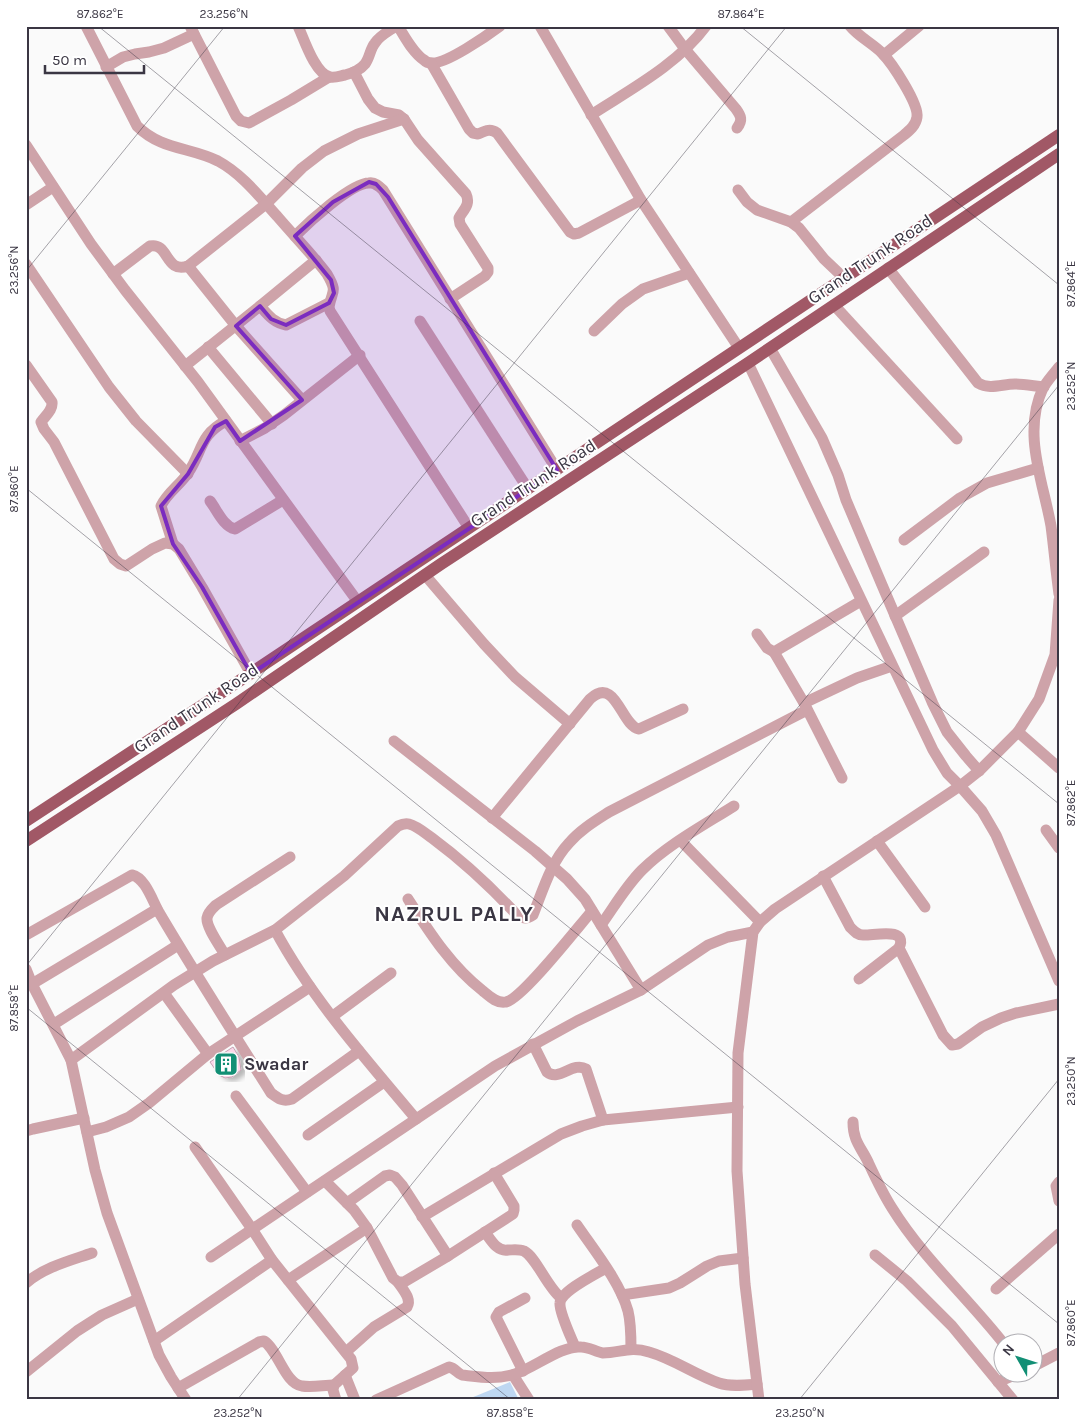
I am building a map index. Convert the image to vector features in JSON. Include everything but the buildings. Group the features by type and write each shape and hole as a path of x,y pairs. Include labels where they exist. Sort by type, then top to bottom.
{"main road":[{"name":"Grand Trunk Road","path":"26,820 251,674 1059,135"},
{"name":"Grand Trunk Road","path":"26,841 244,698 425,575 748,364 1059,154"}],"street":[{"path":"86,26 138,126 147,136 157,142 218,161 240,176 327,274 334,293 329,303 330,311 360,355 469,528"},
{"path":"298,26 315,64 321,72 329,77"},
{"path":"106,67 123,57 164,48 192,30 236,116 241,122 248,123 329,77 338,77 354,72 364,66 378,38 397,26 415,52 423,60 431,63 439,62 475,44 500,26"},
{"path":"540,26 641,200 739,348"},
{"path":"668,26 736,109 741,117 737,128"},
{"path":"591,115 676,58 696,40 706,26"},
{"path":"791,222 904,135 915,124 918,115 896,71 884,55 850,26"},
{"path":"884,55 919,26"},
{"path":"431,63 469,129 473,133 478,134 486,130 492,130 497,133 570,232 574,234 579,233 641,200"},
{"path":"354,72 368,100 375,108 398,115 404,119 418,140 466,194 469,200 459,218 460,224 488,268 488,272 485,276 450,298"},
{"path":"113,274 154,245 161,249 176,267 188,266 266,204 302,168 324,151 358,134 404,119"},
{"path":"26,145 91,244 185,366 358,602"},
{"path":"295,236 315,216 358,186 369,182 376,184 383,190 557,470"},
{"path":"26,205 53,187"},
{"path":"738,190 747,202 757,210 791,222 799,228 824,259 844,278"},
{"path":"185,366 316,260"},
{"path":"26,264 109,387 136,421 188,474"},
{"path":"188,266 236,326 302,400"},
{"path":"888,268 978,383 991,387 1015,384 1044,387"},
{"path":"594,331 622,304 643,289 689,273"},
{"path":"260,306 271,319 278,324 286,325 329,303"},
{"path":"834,305 956,438"},
{"path":"420,321 528,489"},
{"path":"208,347 272,424"},
{"path":"770,348 822,438 838,475 846,500 946,732 979,771"},
{"path":"240,441 272,424 360,355"},
{"path":"748,364 933,750 947,773 982,811 996,835 1059,980"},
{"path":"26,366 52,402 53,406 41,422 44,429 54,442 114,559 126,566 152,549 165,543 173,544"},
{"path":"1059,366 1044,387 1036,409 1033,432 1038,468 1051,526 1059,594"},
{"path":"226,421 215,427 208,434 188,474 164,498 161,506 173,544 179,549 202,587 251,674"},
{"path":"904,540 960,498 987,483 1038,468"},
{"path":"210,501 225,523 230,528 235,529 283,500"},
{"path":"895,616 984,552"},
{"path":"425,575 515,677 570,724"},
{"path":"760,1400 745,1284 737,1171 738,1053 753,932 760,922 775,909 960,786 979,771 1018,732 1039,699 1055,655 1059,600"},
{"path":"774,652 861,601"},
{"path":"757,634 767,648 774,652 806,707 842,778"},
{"path":"71,1060 194,973 275,930 329,888 398,826 404,823 412,824 454,854 518,915 523,919 528,918 533,915 553,866 568,843 587,826 608,812 857,678 892,666"},
{"path":"492,818 595,694 602,692 607,694 614,700 634,728 639,729 683,709"},
{"path":"1018,732 1059,768"},
{"path":"394,741 567,879 585,899 641,990"},
{"path":"601,925 642,870 661,854 734,806"},
{"path":"1046,830 1059,848"},
{"path":"681,841 760,922"},
{"path":"877,841 925,907"},
{"path":"225,955 207,924 207,916 210,911 216,905 290,857"},
{"path":"26,935 132,875 137,876 141,879 194,973 271,1093 285,1101 292,1099 359,1051"},
{"path":"823,876 850,927 855,932 861,936 890,933 900,939 899,948 859,979"},
{"path":"408,899 434,940 468,979 496,1001 506,1002 528,986 592,911"},
{"path":"32,984 157,909"},
{"path":"275,930 290,958 310,987 359,1051 416,1120"},
{"path":"211,1257 495,1066 577,1021 641,990 708,945 728,937 753,932"},
{"path":"54,1024 178,945"},
{"path":"899,948 943,1035 952,1045 958,1044 982,1027 1016,1012 1059,1004"},
{"path":"26,969 71,1060 107,1213 154,1341 180,1396 259,1342 264,1341 297,1385 303,1387 334,1385 354,1368 346,1352 272,1260 195,1147"},
{"path":"332,1016 392,973"},
{"path":"87,1132 106,1127 129,1117 149,1103 208,1054 310,987"},
{"path":"164,993 208,1054"},
{"path":"534,1044 547,1072 550,1074 559,1074 577,1067 582,1067 586,1070 603,1120"},
{"path":"308,1136 384,1082"},
{"path":"236,1096 307,1192"},
{"path":"422,1217 561,1134 582,1126 603,1120 738,1107"},
{"path":"26,1131 84,1118"},
{"path":"852,1122 857,1144 893,1210 935,1264 996,1334"},
{"path":"398,1282 404,1282 411,1278 513,1214 514,1206 494,1173"},
{"path":"347,1203 390,1174 402,1185 448,1256"},
{"path":"325,1181 354,1210 367,1228 394,1278 409,1299 407,1307 374,1327 346,1352"},
{"path":"1059,1182 1056,1186 1059,1201"},
{"path":"577,1225 622,1295 628,1312 631,1349"},
{"path":"288,1280 367,1228"},
{"path":"485,1232 499,1249 505,1251 524,1251 531,1257 554,1292 561,1298"},
{"path":"996,1289 1059,1234"},
{"path":"26,1283 51,1267 92,1253"},
{"path":"875,1256 929,1302 952,1326 992,1375"},
{"path":"622,1295 669,1288 680,1284 707,1266 719,1261 743,1258"},
{"path":"154,1341 272,1260"},
{"path":"575,1347 561,1311 561,1298 565,1293 606,1268"},
{"path":"525,1298 499,1312 496,1317 529,1400"},
{"path":"26,1372 77,1331 102,1315 138,1299"},
{"path":"376,1400 449,1367 454,1368 458,1374 462,1375 498,1378 518,1373 575,1347 590,1348 602,1353 631,1349 647,1351 720,1383 734,1385 757,1384"},
{"path":"1042,1362 1059,1353"},
{"path":"345,1375 355,1400"},
{"path":"1000,1384 1013,1400"},
{"path":"334,1385 333,1390 336,1400"}],"highlighted area":[{"path":"369,182 376,184 388,197 557,470 251,674 202,587 173,544 161,506 188,474 215,427 226,421 240,441 302,400 236,326 260,306 271,319 286,325 329,303 334,293 331,280 295,236 333,202"}],"water":[{"path":"510,1382 519,1400 466,1400"}],"place":[{"name":"Swadar","path":"226,1064"}],"district":[{"name":"NAZRUL PALLY","path":"454,913"}]}
